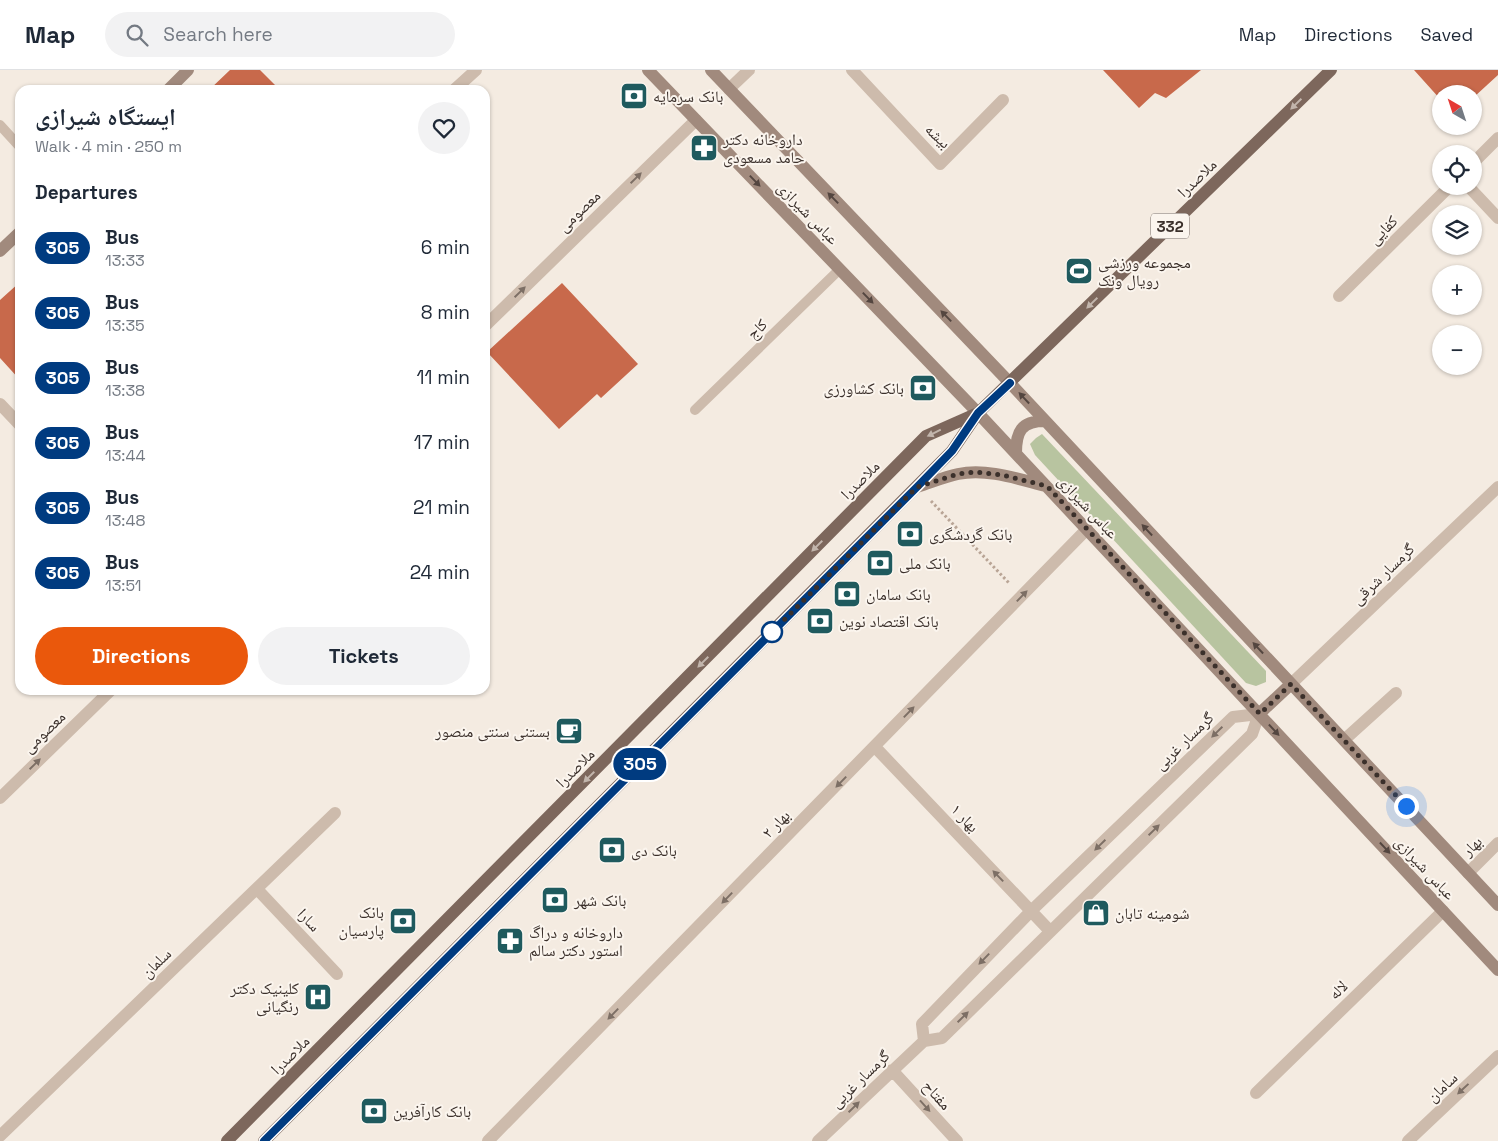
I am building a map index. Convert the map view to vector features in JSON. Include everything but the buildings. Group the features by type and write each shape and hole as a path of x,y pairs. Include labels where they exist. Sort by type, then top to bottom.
{"main road":[{"path":"173,85 188,70"},
{"name":"عباس شیرازی","path":"648,70 1047,486 1498,970"},
{"name":"عباس شیرازی","path":"711,70 1010,383 1498,905"},
{"name":"ملاصدرا","path":"264,1141 917,487 952,451 978,413 1331,70"},
{"path":"0,251 15,237"},
{"name":"ملاصدرا","path":"227,1141 926,436 978,413"},
{"path":"1016,454 1016,438 1021,428 1034,421 1045,421"},
{"path":"917,487 958,474 976,472 1002,475 1047,486"},
{"path":"1260,714 1291,684"}],"street":[{"path":"460,85 476,70"},
{"path":"729,89 749,70"},
{"name":"بیشه","path":"852,70 940,164 1003,100"},
{"name":"معصومی","path":"490,321 696,120"},
{"path":"1482,154 1498,138"},
{"name":"کفایی","path":"1339,296 1441,195"},
{"path":"1476,195 1498,218"},
{"path":"0,404 15,420"},
{"name":"گرمسار شرقی","path":"1291,684 1498,487"},
{"name":"بهار ۲","path":"488,1141 1087,529"},
{"path":"1344,740 1396,693"},
{"name":"معصومی","path":"0,798 106,695"},
{"name":"گرمسار غربی","path":"818,1141 924,1041 942,1038 1252,734 1260,714 1233,717 1031,911 922,1024 924,1041"},
{"name":"بهار ۱","path":"875,747 1050,932"},
{"name":"سلمان","path":"0,1136 335,813"},
{"name":"بهار","path":"1468,873 1498,844"},
{"name":"سارا","path":"257,889 338,974"},
{"name":"لاله","path":"1256,1093 1443,911"},
{"name":"سامان","path":"1408,1141 1498,1056"},
{"name":"مفتاح","path":"892,1070 957,1141"}],"lane":[{"path":"0,125 15,142"},
{"name":"کاج","path":"695,410 840,269"}],"path":[{"path":"917,487 1022,596"}],"green space":[{"path":"1042,434 1266,671 1266,682 1256,686 1246,683 1035,455 1030,444"}],"bus line":[{"name":"305","path":"264,1141 917,487 952,451 978,413 1010,383"}],"place":[{"name":"بانک سرمایه","path":"634,96"},
{"name":"داروخانه دکتر حامد مسعودی","path":"704,148"},
{"name":"مجموعه ورزشی رویال ونک","path":"1079,271"},
{"name":"بانک کشاورزی","path":"923,388"},
{"name":"بانک گردشگری","path":"910,534"},
{"name":"بانک ملی","path":"880,563"},
{"name":"بانک سامان","path":"847,594"},
{"name":"بانک اقتصاد نوین","path":"820,621"},
{"name":"بستنی سنتی منصور","path":"569,731"},
{"name":"بانک دی","path":"612,850"},
{"name":"بانک شهر","path":"555,900"},
{"name":"شومینه تابان","path":"1096,913"},
{"name":"بانک پارسیان","path":"403,921"},
{"name":"داروخانه و دراگ استور دکتر سالم","path":"510,941"},
{"name":"کلینیک دکتر رنگیانی","path":"318,997"},
{"name":"بانک کارآفرین","path":"374,1111"}],"route":[{"path":"772,632 917,487 958,474 976,472 1002,475 1047,486 1260,714 1291,684 1406,806"}]}
